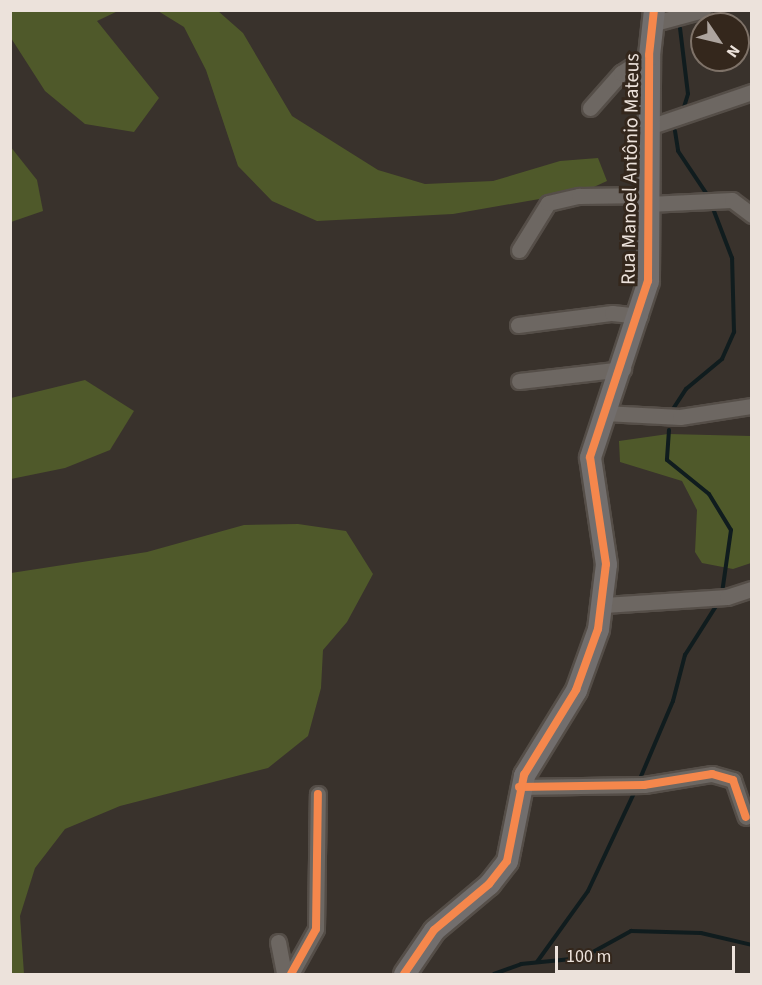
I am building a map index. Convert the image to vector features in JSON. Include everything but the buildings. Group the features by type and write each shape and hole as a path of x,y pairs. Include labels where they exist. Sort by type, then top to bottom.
{"street":[{"path":"653,17 703,10"},
{"name":"Rua Manoel Antônio Mateus","path":"404,975 434,930 499,874 510,850 519,787 576,690 604,605 606,564 590,471 604,413 640,316 648,281 649,55 653,17"},
{"path":"590,108 621,73 649,55"},
{"path":"649,127 752,92"},
{"path":"519,250 549,203 579,196 738,202 752,215"},
{"path":"518,326 612,313 640,316"},
{"path":"519,381 622,369"},
{"path":"604,413 680,417 752,406"},
{"path":"604,605 727,597 752,589"},
{"path":"519,787 638,785 699,773 727,776 737,786 746,817"},
{"path":"291,975 316,929 318,794"},
{"path":"278,942 284,975"}],"green space":[{"path":"11,10 118,11 97,21 159,98 134,132 85,124 45,91 11,38"},
{"path":"158,11 218,11 243,33 292,116 378,170 425,184 493,181 560,161 598,158 607,181 585,191 453,214 317,221 272,201 238,166 206,70 184,27"},
{"path":"10,146 37,180 43,211 11,222"},
{"path":"85,380 134,411 110,450 65,468 11,479 11,398"},
{"path":"668,434 751,436 751,563 733,569 702,563 695,552 697,510 682,481 620,462 619,441"},
{"path":"298,524 346,531 373,574 347,622 323,650 321,688 308,736 268,768 120,806 65,829 35,868 20,916 24,974 11,974 11,573 147,552 244,525"}],"waterway":[{"path":"680,28 688,94 683,110"},
{"path":"675,131 678,151 708,196"},
{"path":"673,409 686,389 722,359 734,332 732,258 712,206"},
{"path":"669,430 667,460 709,494 731,530 722,593"},
{"path":"639,781 673,701 685,655 718,603"},
{"path":"537,962 588,891 635,791"},
{"path":"494,974 521,964 582,958 631,931 701,933 752,945"}],"cycle path":[{"path":"404,974 434,930 489,884 507,861 524,775 576,690 598,629 606,564 590,457 648,281 649,55 654,10"},
{"path":"519,787 644,785 712,774 733,780 746,817"},
{"path":"291,974 316,929 318,794"}]}
